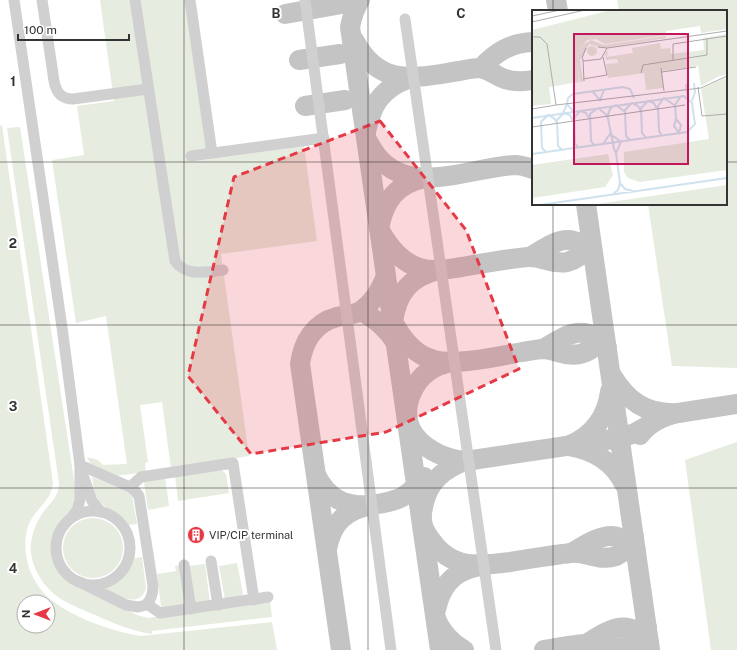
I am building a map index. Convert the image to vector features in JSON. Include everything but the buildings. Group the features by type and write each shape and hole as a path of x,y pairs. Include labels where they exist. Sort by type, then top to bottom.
{"street":[{"path":"14,0 62,327 80,466 80,500 77,510 59,533 56,552 62,568 70,577 126,605 138,607 148,604 151,598 153,586 141,500 138,494 130,487 80,466"},
{"path":"42,0 54,81 60,94 66,98 73,99 148,89"},
{"path":"135,0 175,261 181,268 191,272 200,273 223,270"},
{"path":"190,0 212,153"},
{"path":"305,0 391,650"},
{"path":"405,19 496,650"},
{"path":"192,156 324,138"},
{"path":"130,487 141,477 233,463 254,600"},
{"path":"80,466 92,501 101,512"},
{"path":"71,518 88,511 101,512 113,516 126,530 130,549 128,560 122,570 109,581 92,585 80,582"},
{"path":"211,561 218,605"},
{"path":"184,565 191,609"},
{"path":"148,604 160,613 268,597"}],"highlighted area":[{"path":"380,121 466,230 519,369 386,432 251,454 188,376 234,177"}],"shaded area":[{"path":"100,0 187,0 209,149 188,151 190,162 304,146 317,241 221,254 249,456 171,468 162,402 140,405 148,462 145,463 146,472 115,476 91,465 87,457 98,460 103,465 127,464 106,316 76,323 52,160 84,155 77,106 114,101"},
{"path":"617,0 737,0 737,368 672,366 648,205 727,205 727,10 619,10"},
{"path":"2,125 53,483 49,496 29,523 25,542 28,565 39,587 45,594 16,594 16,634 56,634 56,603 88,621 116,631 141,636 272,622 277,650 0,650 0,126"},
{"path":"20,127 76,493 72,508 58,526 52,541 52,556 58,570 70,581 137,615 148,618 270,601 272,617 152,631 152,634 145,633 116,624 61,599 48,588 37,572 31,555 32,537 39,519 57,493 59,483 7,128"},
{"path":"737,442 737,650 711,650 685,460"},
{"path":"222,470 226,474 229,493 178,501 175,476"},
{"path":"92,477 126,491 132,496 137,524 128,525 101,503 95,493"},
{"path":"165,477 169,506 148,510 144,482"},
{"path":"87,518 99,518 110,523 118,531 123,542 121,560 110,573 99,578 87,578 76,573 68,565 63,554 63,542 68,531 76,523"},
{"path":"142,557 146,588 143,595 133,600 104,589 115,584 123,577 134,558"},
{"path":"237,563 243,594 242,596 225,600 219,566"},
{"path":"205,564 210,603 194,605 188,566"},
{"path":"180,565 187,605 165,609 161,606 157,574 176,571 175,566"}],"taxiway":[{"path":"360,0 350,27 440,650"},
{"path":"556,0 558,10"},
{"path":"285,14 359,1"},
{"path":"354,40 364,55 375,66 387,73 399,76 427,76 480,68 512,81 532,80"},
{"path":"481,68 492,57 504,49 517,44 532,42"},
{"path":"299,60 340,54"},
{"path":"411,78 394,85 381,97 374,107 368,122 366,137 373,150 386,165 402,174 419,177 438,177 515,165 532,169"},
{"path":"305,106 345,100"},
{"path":"425,178 406,185 393,195 384,210 379,229 391,247 401,258 420,268 430,270 446,269 528,257 562,263 575,259 582,254 591,241"},
{"path":"586,205 650,650"},
{"path":"530,257 563,240 578,242 593,256"},
{"path":"438,270 420,277 406,288 398,303 393,322 410,346 427,358 443,362 454,362 544,349 575,355 592,349 604,333"},
{"path":"386,276 376,295 361,311 381,324 396,343"},
{"path":"341,650 300,364 307,341 316,329 329,320 361,311"},
{"path":"543,349 568,335 576,333 591,335 607,348"},
{"path":"452,362 433,369 419,380 412,392 408,406 408,419 411,430 418,440 428,448 439,454 465,461"},
{"path":"611,374 624,392 638,404 656,412 678,413 657,421 640,435"},
{"path":"610,391 606,410 597,425 584,437 568,446 586,450 601,458 614,469 624,484"},
{"path":"678,413 737,404"},
{"path":"452,463 620,438 635,433 649,425"},
{"path":"465,461 450,468 438,477 426,495 422,513 422,522 425,531 439,550 448,557 466,564 476,565 510,562 571,553 582,553 610,558 625,550 634,537"},
{"path":"316,475 326,490 338,500 354,505 372,505 355,510 342,519 332,531 327,549"},
{"path":"372,505 391,501 404,496 424,477"},
{"path":"573,552 605,536 621,538 636,551"},
{"path":"464,650 451,641 438,623 435,614 441,594 449,582 459,573 481,566"},
{"path":"586,644 602,634 618,628 633,629 649,642"},
{"path":"544,650 584,644 603,648 623,648 639,639 647,628"}],"place":[{"name":"VIP/CIP terminal","path":"196,535"}]}
